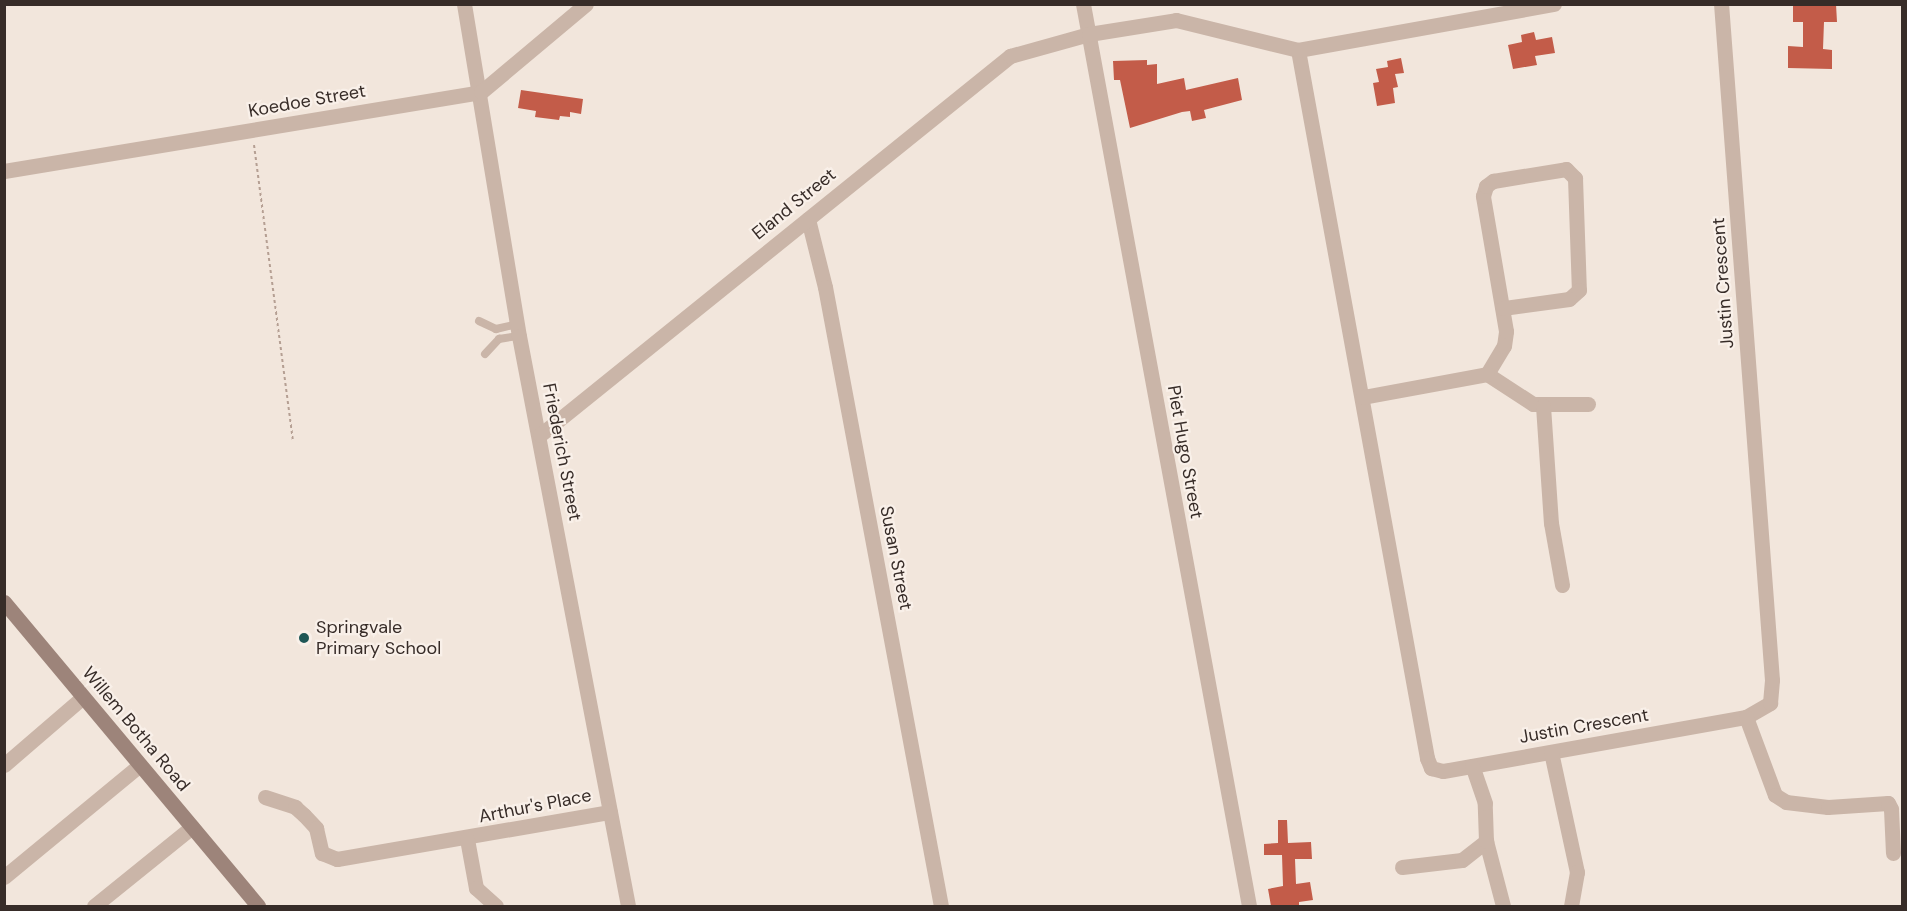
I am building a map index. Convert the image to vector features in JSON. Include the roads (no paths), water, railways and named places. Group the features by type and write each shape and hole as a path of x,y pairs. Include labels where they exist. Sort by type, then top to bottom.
{"street":[{"name":"Friederich Street","path":"464,4 481,92 518,330 540,435 628,906"},
{"path":"481,92 586,4"},
{"name":"Piet Hugo Street","path":"1083,4 1249,906"},
{"path":"1298,50 1554,4"},
{"name":"Justin Crescent","path":"1298,50 1428,764 1443,771 1746,717 1770,704 1772,686 1721,4"},
{"name":"Eland Street","path":"540,435 1004,59 1089,34 1186,20 1298,50"},
{"name":"Koedoe Street","path":"4,171 481,92"},
{"path":"1487,374 1504,346 1503,308 1483,196 1486,186 1493,181 1566,168 1575,178 1579,290 1569,299 1503,308"},
{"name":"Susan Street","path":"808,219 824,279 941,906"},
{"path":"1363,397 1487,374 1526,400 1543,406 1588,404"},
{"path":"1543,406 1552,532 1562,585"},
{"name":"Willem Botha Road","path":"4,602 258,906"},
{"path":"4,765 83,697"},
{"path":"1746,717 1775,795 1786,802 1828,807 1888,803 1891,809 1893,853"},
{"path":"1551,752 1576,872 1571,906"},
{"path":"4,877 140,765"},
{"path":"1472,766 1485,803 1486,841 1503,906"},
{"name":"Arthur's Place","path":"265,797 295,807 311,820 322,853 331,858 467,839 610,812"},
{"path":"94,906 192,827"},
{"name":"Arthur's Place","path":"467,839 476,888 496,906"},
{"path":"1402,867 1462,860 1486,841"},
{"name":"Willem Botha Road","path":"237,882 249,906"}],"lane":[{"path":"479,321 496,329 518,330"},
{"path":"485,354 499,339 518,330"}],"place":[{"name":"Springvale Primary School","path":"304,638"}]}
